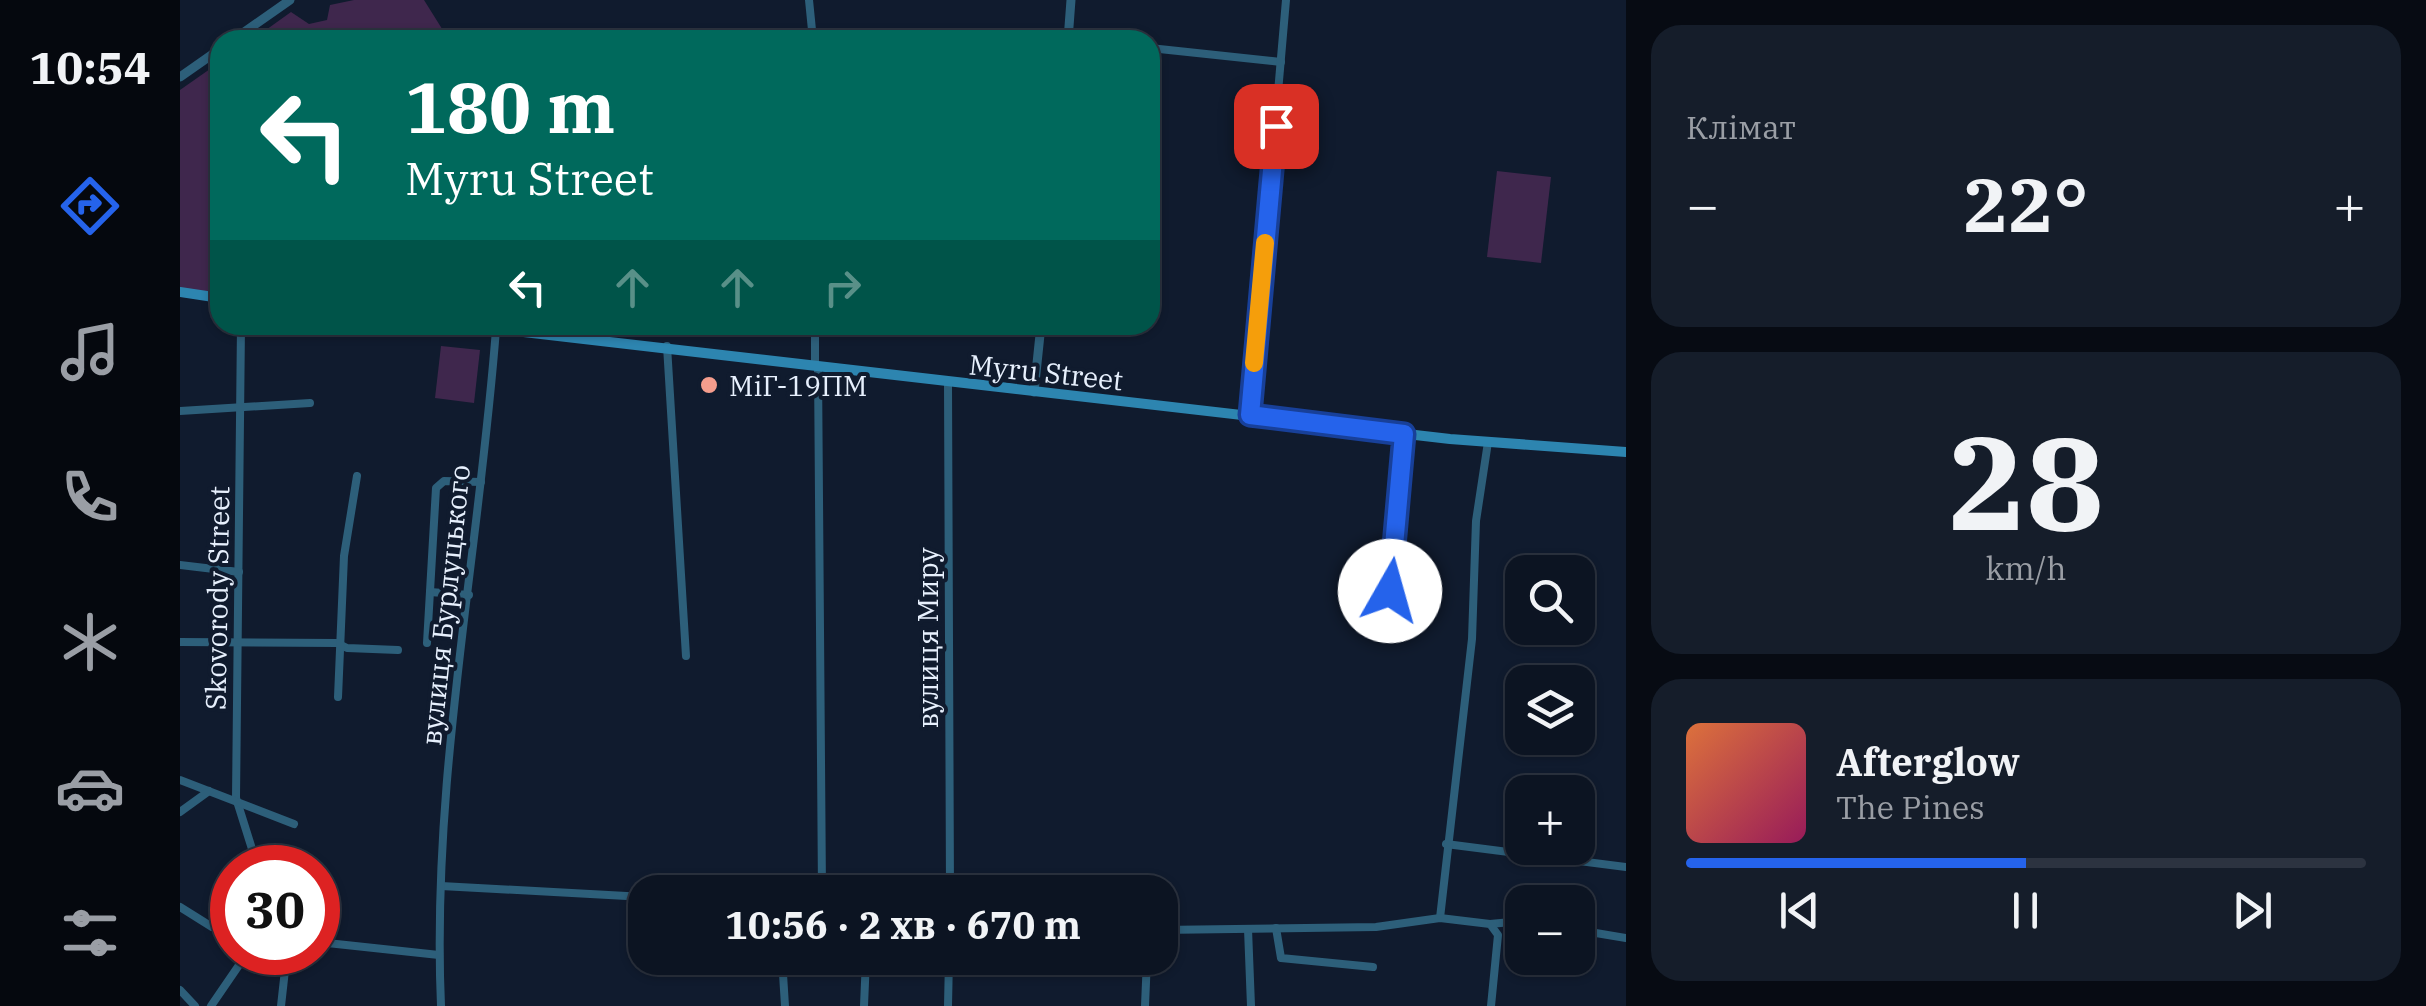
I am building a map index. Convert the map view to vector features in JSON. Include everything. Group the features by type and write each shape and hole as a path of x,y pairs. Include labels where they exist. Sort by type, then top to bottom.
{"main road":[{"path":"180,292 210,296"},
{"name":"Myru Street","path":"557,335 948,384 1404,434 1626,452"}],"street":[{"path":"247,30 290,0"},
{"path":"809,0 812,30"},
{"path":"1070,0 1070,30"},
{"path":"1250,415 1286,0"},
{"path":"1160,49 1281,62"},
{"path":"180,77 210,56"},
{"name":"Skovorody Street","path":"241,335 236,798 251,845"},
{"name":"вулиця Бурлуцького","path":"441,1006 442,886 457,658 470,594 495,335"},
{"path":"814,335 822,875"},
{"path":"1034,392 1040,335"},
{"path":"668,346 686,656"},
{"name":"вулиця Миру","path":"948,384 950,875"},
{"path":"180,411 310,403"},
{"path":"1390,591 1404,434"},
{"path":"1440,918 1472,639 1476,521 1488,442"},
{"path":"338,697 337,643 357,476"},
{"path":"428,643 436,488 444,480 481,482"},
{"path":"180,565 239,572"},
{"path":"430,592 470,594"},
{"path":"180,642 337,643 347,648 398,650"},
{"path":"180,780 236,798 294,824"},
{"path":"180,812 208,791"},
{"path":"1446,844 1626,867"},
{"path":"442,886 628,897"},
{"path":"180,908 210,926"},
{"path":"1178,930 1376,927 1440,918 1505,923"},
{"path":"1490,924 1498,935 1490,1006"},
{"path":"1276,928 1281,958 1373,967"},
{"path":"1248,929 1251,1006"},
{"path":"1595,933 1626,938"},
{"path":"340,944 439,955"},
{"path":"211,1006 232,975"},
{"path":"281,1006 285,975"},
{"path":"783,975 785,1006"},
{"path":"864,1006 865,975"},
{"path":"948,1006 949,975"},
{"path":"1145,1006 1146,975"},
{"path":"180,990 195,1006"}],"shaded area":[{"path":"354,0 424,0 443,30 266,30 291,12 309,24 327,20 330,5"},
{"path":"210,69 210,292 180,288 180,90"},
{"path":"1497,171 1551,177 1541,263 1487,257"},
{"path":"441,346 480,350 474,403 435,398"}],"slow traffic":[{"path":"1254,363 1265,243"}],"place":[{"name":"МіГ-19ПМ","path":"709,385"}],"route":[{"path":"1276,126 1250,415 1404,434 1390,591"}]}
